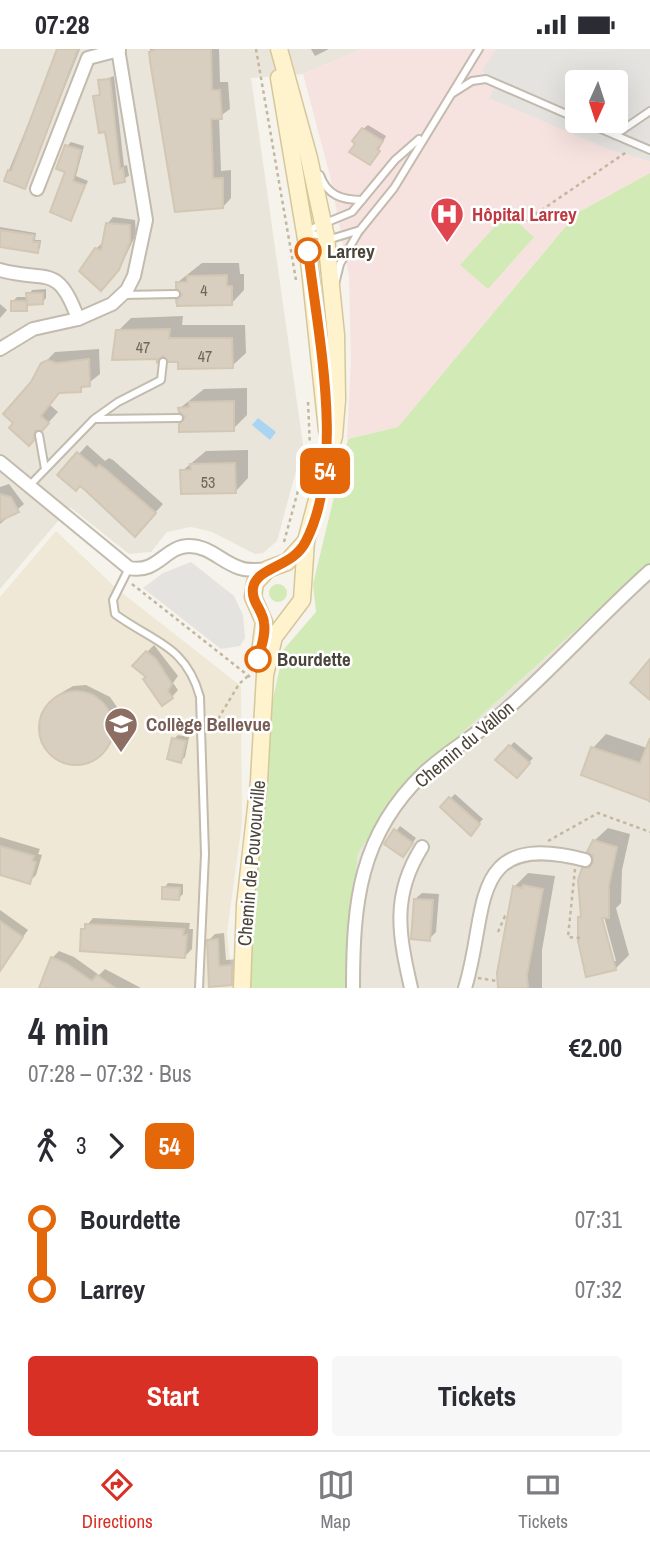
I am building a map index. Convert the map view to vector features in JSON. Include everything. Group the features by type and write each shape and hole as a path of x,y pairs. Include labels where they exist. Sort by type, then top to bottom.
{"street":[{"path":"0,349 33,329 78,319 112,304 122,295 134,276 146,220 120,49 88,58 37,190"},
{"name":"Chemin de Pouvourville","path":"242,988 245,905 256,815 269,656 274,637 302,600 306,541 334,436 337,400 331,288 324,230 309,158 277,49"},
{"name":"Chemin de Pouvourville","path":"277,49 305,232 322,376 328,460"},
{"path":"0,270 49,275 69,293 78,319"},
{"path":"0,462 31,484 118,562 129,568 150,568 177,549 191,546 206,548 240,568 253,589"},
{"path":"253,589 258,577 306,541"},
{"path":"240,568 273,568 295,574 302,583"},
{"name":"Chemin du Vallon","path":"353,988 363,869 374,840 394,806 423,775 517,700 650,571"},
{"name":"Chemin de Pouvourville","path":"253,589 254,601 261,611 264,635 256,680 261,737"},
{"path":"261,611 272,617 289,615"},
{"path":"411,988 400,941 400,911 411,865 422,848"},
{"path":"466,983 482,899 499,868 525,853 557,853 585,860"},
{"name":"Chemin du Vallon","path":"355,959 359,988"}],"lane":[{"path":"305,232 324,230 352,212 370,194 395,160 422,137 478,49"},
{"path":"451,95 472,81 486,79 565,113"},
{"path":"615,135 650,111"},
{"path":"610,133 650,150"},
{"name":"Chemin de Pouvourville","path":"331,288 337,281 346,250 394,188 422,137"},
{"path":"309,158 316,163 324,187 334,195 346,200 362,200"},
{"path":"305,232 324,230 348,236 360,230"},
{"path":"122,295 176,294"},
{"path":"31,484 94,419 118,402 161,380 163,362"},
{"path":"94,419 179,418"},
{"path":"39,435 45,469"},
{"path":"129,568 113,600 115,614 166,643 195,679 201,704 205,854 200,988"}],"path":[{"path":"256,49 297,286"},
{"path":"524,222 637,145"},
{"path":"284,544 310,447 308,402"},
{"path":"202,744 239,684 248,676"},
{"path":"525,853 598,813 650,832"},
{"path":"573,879 568,937 580,938"},
{"path":"498,932 507,916"},
{"path":"466,983 497,981"}],"shaded area":[{"path":"0,49 362,49 303,74 251,78 303,445 277,541 263,553 255,554 212,532 191,527 167,532 151,552 129,554 70,507 0,589"},
{"name":"Hôpital Larrey","path":"362,49 650,49 650,173 577,213 398,427 347,439 351,362 349,276 330,176 303,74"},
{"path":"497,49 650,49 650,161 608,149 571,133 628,133 628,70 565,70 565,131 489,98 494,88 482,70"},
{"name":"Collège Bellevue","path":"56,531 117,589 241,686 242,822 227,933 233,988 0,988 0,597"},
{"path":"191,562 234,596 243,615 245,638 240,646 221,649 143,588 163,573"},
{"path":"650,563 650,988 348,988 350,931 358,853 401,788"}],"green space":[{"path":"650,173 650,563 401,788 358,853 350,931 348,988 249,988 269,716 284,649 316,612 313,584 348,439 398,427 577,213"},
{"path":"507,213 534,237 488,289 460,265"},
{"path":"278,584 284,587 287,593 284,599 278,602 272,599 269,593 272,587"}],"water":[{"path":"258,418 276,432 270,440 252,425"}],"building":[{"path":"57,49 78,49 25,189 4,181 8,170 11,171"},
{"path":"158,49 211,49 212,90 220,90 222,119 211,119 213,178 223,178 223,208 175,212 149,52"},
{"path":"110,79 120,169 123,168 125,182 114,184 105,132 99,133 93,96 100,95 98,80"},
{"path":"362,128 383,141 377,149 380,151 370,165 349,152 355,144 352,141"},
{"path":"65,145 81,150 73,181 85,185 71,221 50,212 65,172 56,169"},
{"path":"106,223 130,225 130,242 119,270 101,291 79,271 95,248 101,250"},
{"path":"0,230 34,235 33,242 39,242 38,253 0,247"},
{"path":"227,275 227,286 232,286 232,305 177,306 176,300 182,295 176,288 176,282 187,282 187,276"},
{"path":"26,293 43,293 43,304 27,305 27,311 11,311 11,301 26,301 27,304"},
{"path":"170,329 169,338 232,338 233,368 178,369 178,362 169,362 163,356 157,362 157,359 112,360 116,330"},
{"path":"89,359 90,386 81,387 81,392 59,393 41,416 49,423 42,431 35,431 34,440 29,446 9,428 13,423 3,414 31,382 41,363 48,360 57,363"},
{"path":"234,401 234,431 179,432 179,424 185,417 178,408 189,407 189,402"},
{"path":"77,452 96,468 99,465 104,468 156,513 135,537 80,486 76,491 57,475"},
{"path":"235,463 236,493 181,494 180,470 191,470 190,464"},
{"path":"0,494 11,497 19,512 0,521"},
{"path":"146,651 156,659 172,684 168,691 173,698 162,706 143,679 146,677 132,666"},
{"path":"650,659 650,700 630,683"},
{"path":"76,691 97,697 107,707 113,728 107,749 97,759 76,765 55,759 45,749 39,728 45,707 55,697"},
{"path":"172,738 186,741 181,763 167,759"},
{"path":"650,738 650,801 581,775 591,747 640,763"},
{"path":"509,745 530,763 517,778 495,760"},
{"path":"449,797 480,824 471,836 440,807"},
{"path":"394,829 413,843 403,857 384,844"},
{"path":"593,840 617,847 609,885 609,918 602,918 616,970 586,977 578,941 578,917 581,917 578,880 582,868 589,868 593,862 593,856 587,852"},
{"path":"0,846 34,856 32,861 36,862 30,884 0,875"},
{"path":"523,885 543,889 527,975 528,988 498,988 497,973 513,886 522,888"},
{"path":"162,887 180,888 179,900 162,899"},
{"path":"414,899 433,900 430,941 411,939"},
{"path":"0,921 23,937 0,971"},
{"path":"85,924 184,929 183,935 187,935 185,958 80,951 81,929 85,929"},
{"path":"218,939 219,966 232,965 232,985 209,987 207,940"},
{"path":"51,957 92,981 97,975 115,988 39,988"}],"bus line":[{"name":"54","path":"258,659 264,622 253,597 255,583 268,569 287,562 306,541 328,460 308,251"}],"place":[{"name":"Hôpital Larrey","path":"447,244"},
{"name":"Larrey","path":"308,251"},
{"name":"Bourdette","path":"258,659"},
{"name":"Collège Bellevue","path":"121,754"}]}
